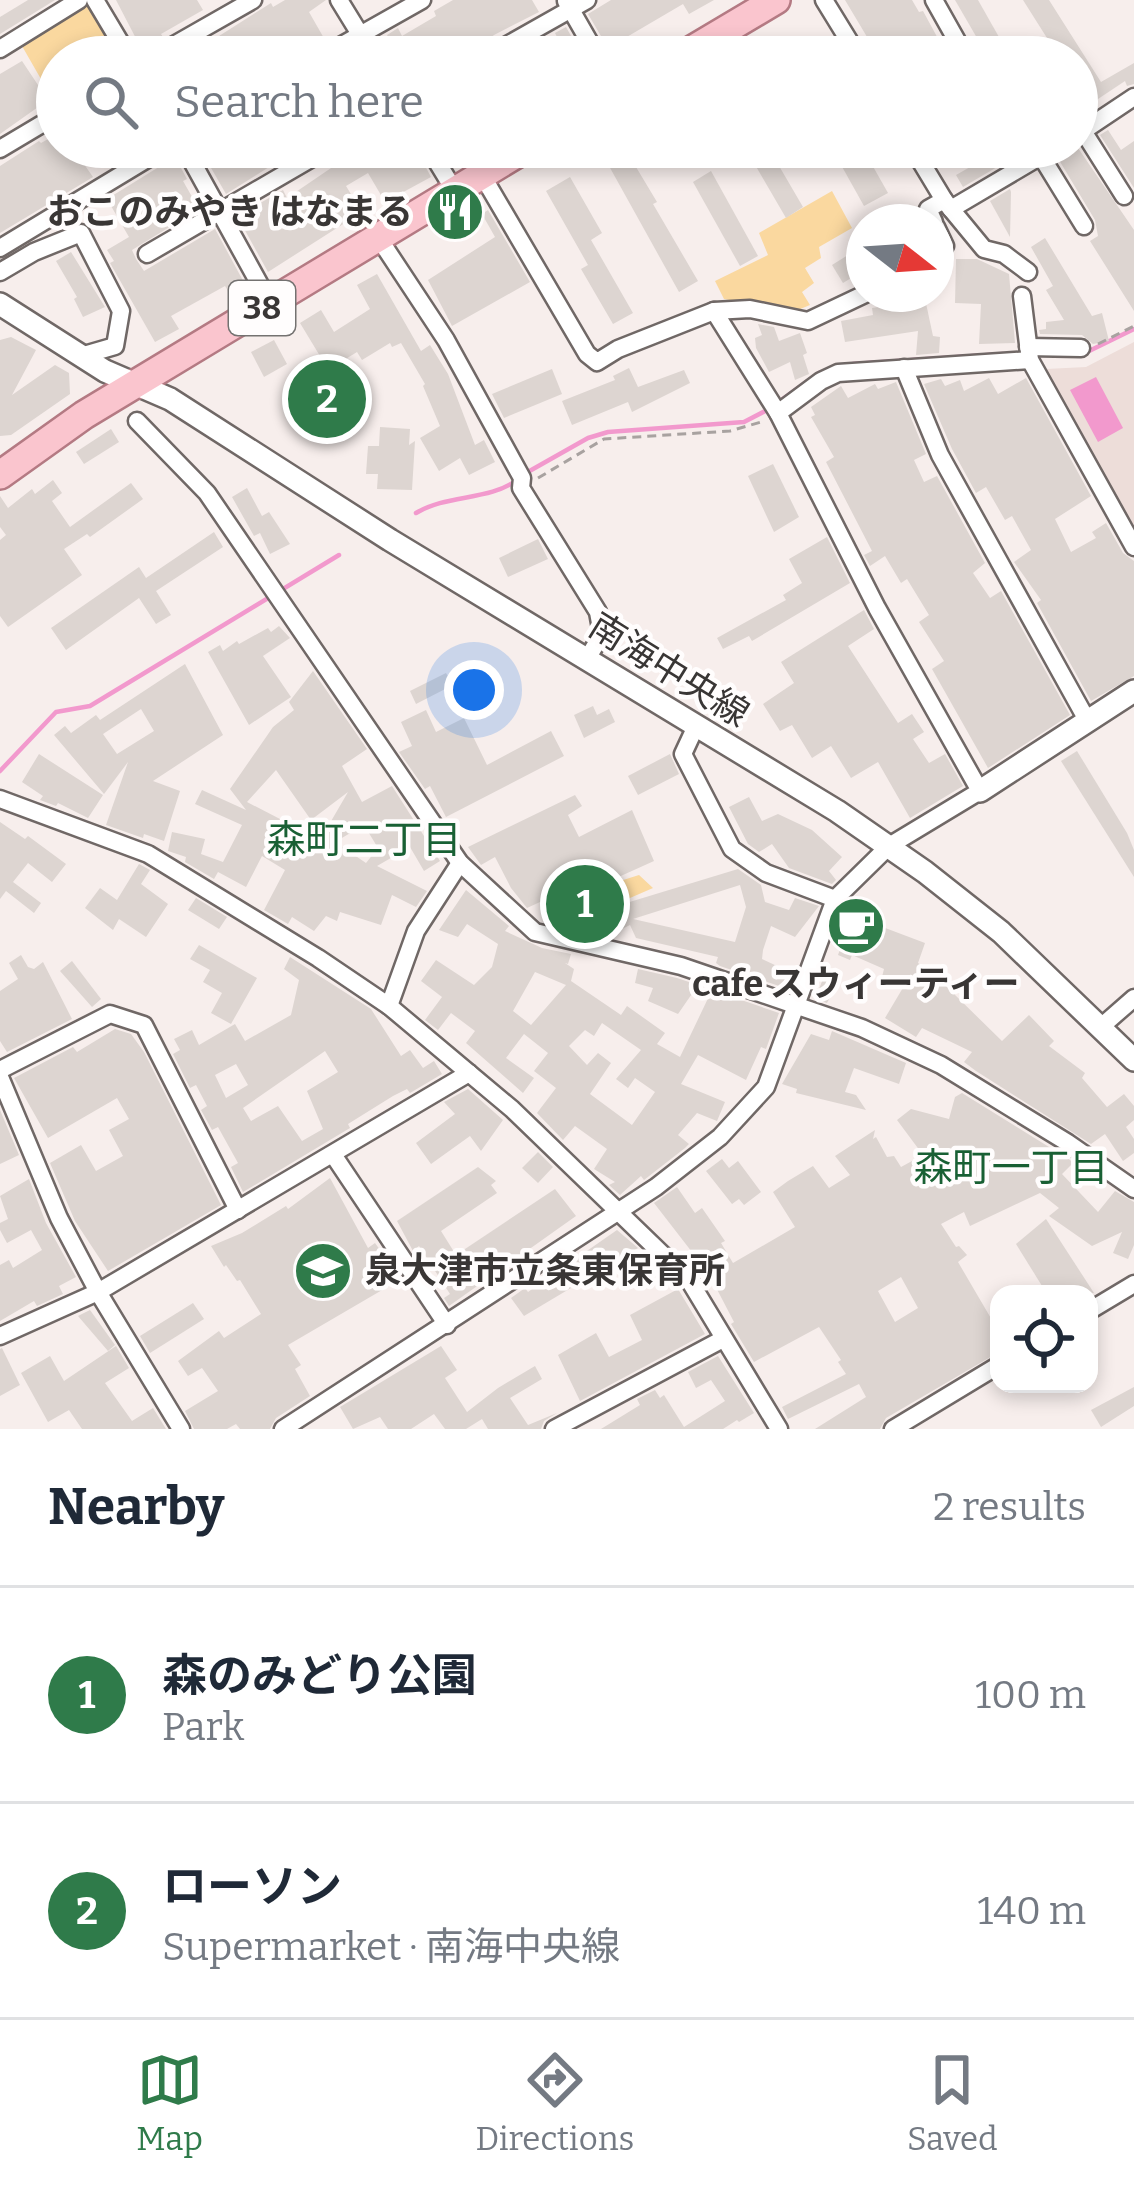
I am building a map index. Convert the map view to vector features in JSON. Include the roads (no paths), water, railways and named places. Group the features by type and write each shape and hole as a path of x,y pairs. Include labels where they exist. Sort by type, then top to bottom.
{"main road":[{"path":"715,36 776,0"},
{"name":"38","path":"0,475 84,415 494,168"}],"street":[{"path":"0,49 79,0"},
{"path":"95,0 116,36"},
{"path":"190,36 253,0"},
{"path":"339,0 360,34"},
{"path":"357,36 422,0"},
{"path":"824,0 846,36"},
{"path":"934,0 954,36"},
{"path":"520,36 574,3 589,36"},
{"path":"1098,121 1134,97"},
{"path":"0,149 36,128"},
{"path":"1098,159 1124,196"},
{"path":"0,248 132,168"},
{"path":"195,168 270,303"},
{"path":"147,254 296,168"},
{"path":"441,168 456,193"},
{"path":"925,168 948,204 1018,168"},
{"path":"1049,168 1084,226"},
{"path":"482,175 596,362 714,311 750,309 808,322 846,303"},
{"path":"66,208 121,311 116,346 84,355"},
{"path":"954,212 984,249 1004,254 1028,272"},
{"path":"0,272 81,233"},
{"path":"378,237 446,340 598,612 602,634 587,659"},
{"path":"1022,296 1029,353 1134,548"},
{"name":"南海中央線","path":"0,304 134,386 170,399 889,846 1001,932 1134,1060"},
{"path":"714,311 775,409 877,608 980,791"},
{"path":"775,409 838,373 1081,348"},
{"path":"904,368 940,454 1087,720"},
{"path":"137,421 207,494 460,863 535,932 681,966 862,1028 940,1065 1134,1189"},
{"path":"283,1429 447,1325 720,1138 766,1087 835,899 889,846 1134,691"},
{"path":"696,726 683,754 732,848 766,873 835,899"},
{"path":"2,795 48,820 148,854 388,1006 470,1073 688,1280 779,1429"},
{"path":"388,1006 416,931 460,863"},
{"path":"1102,1026 1134,998"},
{"path":"182,1429 59,1219 0,1073 110,1014 144,1025 238,1210"},
{"path":"0,1336 98,1292 470,1073"},
{"path":"334,1156 447,1325"},
{"path":"1098,1306 1134,1284"},
{"path":"554,1429 723,1340"},
{"path":"893,1429 990,1370"}],"waterway":[{"path":"1087,352 1134,329"},
{"path":"853,364 1003,354"},
{"path":"780,401 819,373"},
{"path":"526,473 608,432 744,422 771,408"},
{"path":"416,513 517,480"},
{"path":"0,771 56,712 90,706 339,555"}],"place":[{"name":"おこのみやき はなまる","path":"455,212"},
{"name":"ローソン","path":"327,399"},
{"name":"森のみどり公園","path":"585,904"},
{"name":"cafe スウィーティー","path":"856,926"},
{"name":"泉大津市立条東保育所","path":"323,1271"}],"district":[{"name":"森町二丁目","path":"364,840"},
{"name":"森町一丁目","path":"1011,1168"}]}
